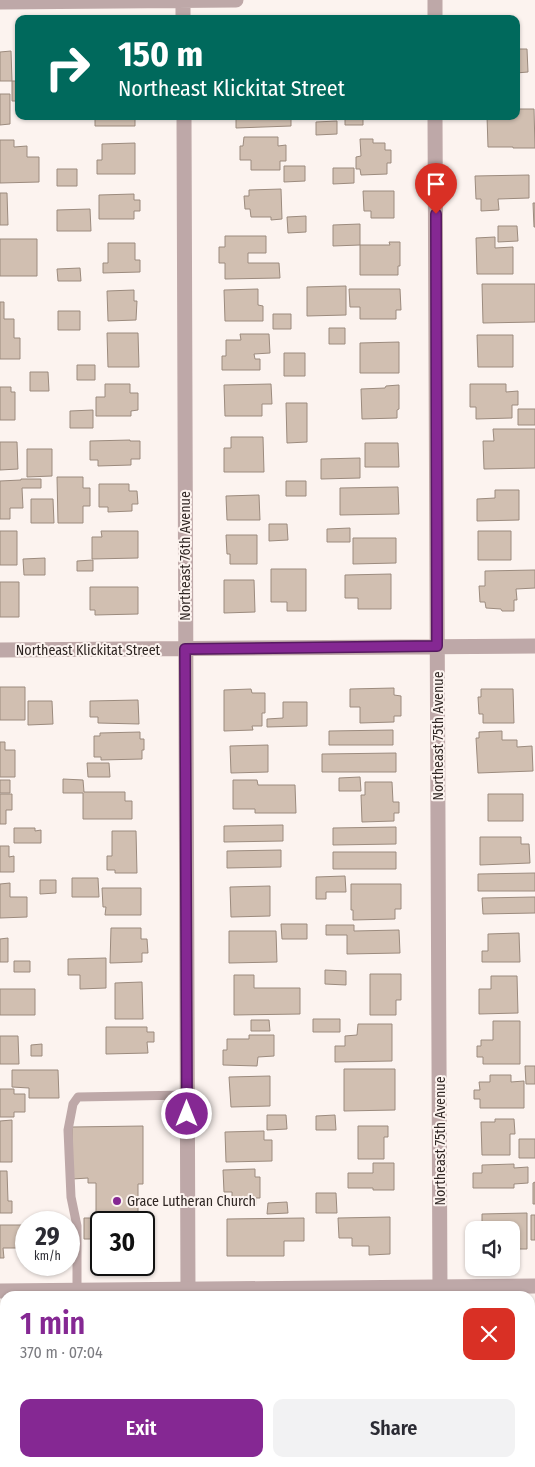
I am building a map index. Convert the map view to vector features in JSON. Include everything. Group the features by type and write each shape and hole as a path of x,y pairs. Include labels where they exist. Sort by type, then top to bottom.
{"street":[{"path":"183,0 183,15"},
{"path":"0,2 236,0"},
{"path":"435,0 435,15"},
{"name":"Northeast 76th Avenue","path":"184,120 188,1291"},
{"name":"Northeast 75th Avenue","path":"435,120 440,1291"},
{"name":"Northeast Klickitat Street","path":"0,650 535,646"},
{"path":"456,1291 535,1286"},
{"path":"0,1291 114,1291"}],"lane":[{"path":"77,1290 77,1226 71,1197 68,1130 73,1104 78,1097 187,1095"}],"building":[{"path":"520,49 527,49 528,72 520,73"},
{"path":"11,51 12,81 0,81 0,52"},
{"path":"12,81 15,81 15,101 12,101"},
{"path":"0,94 10,94 10,124 0,125"},
{"path":"520,109 534,109 535,148 488,147 487,120 520,120"},
{"path":"95,120 135,120 135,126 95,126"},
{"path":"236,120 291,120 291,126 236,128"},
{"path":"345,120 363,120 363,125 345,125"},
{"path":"337,121 337,134 316,135 316,122"},
{"path":"244,137 278,137 278,146 286,145 286,161 280,161 280,170 251,170 251,160 240,160 240,146 243,146"},
{"path":"360,139 373,139 373,143 385,143 385,150 391,150 391,163 387,163 387,174 361,175 360,169 356,169 356,157 361,156"},
{"path":"0,140 14,140 14,147 27,146 27,157 39,157 39,182 0,183"},
{"path":"135,143 135,174 97,174 97,160 102,160 102,144"},
{"path":"284,166 305,166 305,181 284,182"},
{"path":"333,168 354,168 354,183 333,184"},
{"path":"57,169 77,169 77,186 57,186"},
{"path":"529,175 529,198 498,199 499,210 481,211 481,199 476,199 475,176"},
{"path":"281,189 282,219 271,220 271,217 251,217 250,209 245,209 244,196 249,196 249,190"},
{"path":"363,191 394,191 394,218 371,218 371,211 364,211"},
{"path":"0,193 7,193 8,225 0,225"},
{"path":"134,194 134,200 140,200 140,211 134,211 134,219 99,219 99,195"},
{"path":"533,203 535,203 535,227 534,227"},
{"path":"90,209 91,231 57,231 57,210"},
{"path":"306,216 306,232 288,233 287,217"},
{"path":"360,224 360,245 333,246 333,225"},
{"path":"498,226 517,226 518,241 498,242"},
{"path":"225,236 266,236 266,253 248,253 248,263 279,263 280,278 225,279 225,263 219,263 219,247 225,247"},
{"path":"495,237 495,248 513,247 513,274 477,274 476,238"},
{"path":"0,239 37,239 37,276 0,276"},
{"path":"389,242 400,242 398,275 360,275 360,245 390,245"},
{"path":"108,243 135,243 135,260 140,260 140,272 103,273 103,263 108,263"},
{"path":"80,268 81,281 58,281 57,269"},
{"path":"482,284 535,284 535,322 483,323"},
{"path":"346,286 346,315 307,316 307,287"},
{"path":"258,289 258,305 263,306 263,321 225,321 224,290"},
{"path":"349,289 400,289 401,310 396,310 396,319 360,319 360,307 350,307"},
{"path":"134,290 134,301 137,301 136,320 108,321 107,291"},
{"path":"0,302 4,302 4,319 14,319 14,338 20,338 20,359 0,359"},
{"path":"58,311 80,311 80,330 58,330"},
{"path":"273,314 291,314 291,329 273,329"},
{"path":"329,328 345,328 345,344 329,344"},
{"path":"107,333 138,333 139,367 108,367"},
{"path":"240,334 269,334 270,353 254,354 255,359 260,359 260,370 222,370 222,356 226,356 226,340 241,340"},
{"path":"477,335 513,335 513,367 478,367"},
{"path":"399,342 399,373 360,373 360,343"},
{"path":"284,353 305,353 305,376 284,376"},
{"path":"77,365 95,365 95,380 77,380"},
{"path":"30,372 48,372 49,391 30,391"},
{"path":"105,384 130,384 130,393 138,393 138,410 131,411 131,416 96,416 96,397 105,397"},
{"path":"271,384 272,404 262,404 262,416 225,416 224,385"},
{"path":"470,384 506,384 506,392 518,391 518,405 512,405 512,418 476,419 476,407 470,407"},
{"path":"399,385 397,418 362,419 361,389 385,388 386,386"},
{"path":"0,387 11,387 11,392 15,392 15,420 0,420"},
{"path":"286,403 307,403 307,442 287,443"},
{"path":"518,409 535,409 535,425 518,425"},
{"path":"93,410 93,428 70,428 70,411"},
{"path":"493,429 535,429 535,468 484,469 483,441 494,441"},
{"path":"231,437 263,437 264,472 224,472 224,448 231,448"},
{"path":"90,441 140,441 140,459 131,459 131,465 98,466 98,460 90,460"},
{"path":"0,442 17,442 18,469 0,470"},
{"path":"365,443 398,443 399,467 365,467"},
{"path":"27,449 52,449 52,476 27,477"},
{"path":"360,458 360,478 321,479 321,459"},
{"path":"57,477 83,477 83,488 90,488 90,506 83,506 83,523 58,523"},
{"path":"41,479 41,488 22,488 23,508 10,508 10,519 0,519 0,481"},
{"path":"286,481 306,481 306,496 286,496"},
{"path":"99,484 129,484 129,491 137,491 138,504 132,504 132,511 108,512 108,507 99,507"},
{"path":"398,487 399,514 340,515 340,488"},
{"path":"495,490 519,490 519,520 477,521 477,499 495,498"},
{"path":"259,495 260,520 227,520 226,496"},
{"path":"31,499 53,499 54,523 31,523"},
{"path":"269,524 287,524 288,540 269,541"},
{"path":"350,528 350,542 327,542 327,529"},
{"path":"0,531 17,531 17,565 0,565"},
{"path":"101,531 138,531 138,558 92,559 92,537 102,537"},
{"path":"478,531 511,531 511,560 478,560"},
{"path":"226,535 257,535 257,564 230,564 230,554 227,554"},
{"path":"353,538 396,538 396,563 353,564"},
{"path":"45,558 45,575 24,575 23,559"},
{"path":"93,560 93,571 77,571 77,561"},
{"path":"271,569 306,569 306,611 287,611 287,602 271,602"},
{"path":"535,570 535,588 516,589 517,600 514,600 514,611 486,608 485,602 480,602 479,586 485,586 485,571"},
{"path":"391,574 391,609 358,609 358,598 345,598 345,575"},
{"path":"224,580 254,580 255,612 224,613"},
{"path":"0,582 19,582 19,617 0,617"},
{"path":"90,587 138,587 138,614 95,615 95,610 90,610"},
{"path":"0,687 25,687 25,720 0,720"},
{"path":"394,688 394,695 401,696 401,716 394,716 394,722 360,723 360,707 350,707 350,689"},
{"path":"251,689 252,693 265,693 265,713 262,713 262,726 252,726 253,730 224,731 224,690"},
{"path":"481,689 513,689 514,723 483,723 483,714 479,714 478,697 481,697"},
{"path":"138,700 139,724 98,723 98,717 90,717 90,701"},
{"path":"28,701 52,701 53,724 28,725"},
{"path":"283,702 307,702 307,726 267,727 267,719 283,718"},
{"path":"393,730 393,745 329,745 329,731"},
{"path":"502,731 502,740 517,740 517,747 532,746 533,771 478,773 476,738 479,738 479,732"},
{"path":"140,732 140,739 144,739 142,759 101,760 101,757 94,757 94,736 100,736 100,733"},
{"path":"0,742 5,742 5,750 15,750 15,777 0,777"},
{"path":"268,745 268,772 231,773 230,746"},
{"path":"396,753 396,772 322,772 322,754"},
{"path":"87,763 109,763 110,777 88,777"},
{"path":"360,777 361,791 339,791 339,778"},
{"path":"63,779 83,780 84,792 125,792 125,801 132,801 132,819 83,819 83,793 63,793"},
{"path":"0,780 10,780 10,793 0,793"},
{"path":"233,780 257,780 258,785 295,785 296,813 255,813 255,809 233,809"},
{"path":"365,782 392,782 393,802 399,802 399,813 394,813 394,821 362,822 361,795 365,795"},
{"path":"0,794 12,794 12,810 6,810 6,824 0,824"},
{"path":"488,794 523,794 523,821 488,821"},
{"path":"283,825 283,841 224,842 224,826"},
{"path":"396,827 396,844 333,845 333,828"},
{"path":"14,828 35,828 35,831 41,830 41,843 14,843"},
{"path":"112,831 136,831 137,873 115,873 115,870 107,870 107,856 112,856"},
{"path":"480,837 521,837 521,844 529,844 530,863 480,865"},
{"path":"0,846 9,846 9,857 14,856 14,872 0,872"},
{"path":"281,850 281,867 227,868 227,851"},
{"path":"333,852 396,852 396,869 333,869"},
{"path":"535,873 535,891 478,891 478,874"},
{"path":"345,876 346,892 326,892 326,899 316,899 316,877"},
{"path":"72,878 98,878 99,897 72,897"},
{"path":"40,880 56,880 56,893 40,894"},
{"path":"10,883 10,897 27,897 27,917 0,918 0,884"},
{"path":"351,884 401,884 401,909 395,909 395,919 353,920"},
{"path":"270,886 270,916 231,917 230,887"},
{"path":"102,888 141,888 141,915 105,915 106,907 103,907"},
{"path":"535,897 535,913 483,914 482,898"},
{"path":"281,924 307,924 307,939 282,939"},
{"path":"326,925 354,925 354,931 399,930 400,953 347,954 347,935 326,935"},
{"path":"111,928 141,928 141,939 147,939 148,953 142,953 142,962 110,963"},
{"path":"229,931 276,931 277,962 229,963"},
{"path":"519,933 520,962 482,962 482,951 488,951 488,934"},
{"path":"8,938 8,962 0,962 0,939"},
{"path":"106,958 106,988 80,989 80,975 68,975 68,959"},
{"path":"14,961 30,961 30,972 14,972"},
{"path":"325,970 346,971 346,985 325,984"},
{"path":"370,974 401,974 401,1000 396,1000 396,1015 370,1015"},
{"path":"234,975 254,975 254,988 300,988 300,1014 234,1015"},
{"path":"491,976 517,976 518,1013 479,1014 479,989 491,989"},
{"path":"142,982 143,1019 115,1019 115,983"},
{"path":"0,989 35,989 35,1015 0,1015"},
{"path":"313,1019 340,1019 340,1032 313,1032"},
{"path":"251,1020 269,1020 270,1031 251,1031"},
{"path":"493,1021 520,1021 520,1064 483,1064 483,1057 477,1057 477,1046 481,1046 481,1040 493,1040"},
{"path":"358,1024 392,1024 392,1061 335,1062 335,1046 345,1046 345,1036 357,1035"},
{"path":"106,1027 147,1027 147,1032 154,1032 154,1042 147,1042 148,1053 106,1054"},
{"path":"249,1035 274,1035 274,1056 258,1057 257,1066 223,1065 223,1050 227,1050 227,1039 249,1039"},
{"path":"0,1036 18,1036 19,1064 0,1064"},
{"path":"42,1044 42,1056 31,1056 31,1045"},
{"path":"525,1066 535,1066 535,1084 526,1084"},
{"path":"344,1069 395,1069 395,1110 344,1111"},
{"path":"12,1070 58,1070 59,1098 29,1098 29,1088 12,1087"},
{"path":"490,1075 511,1075 511,1082 524,1081 524,1108 480,1108 480,1099 474,1099 474,1090 480,1090 479,1082 490,1082"},
{"path":"270,1076 270,1106 231,1107 229,1077"},
{"path":"0,1089 14,1089 14,1094 25,1094 25,1112 14,1112 14,1117 0,1117"},
{"path":"267,1115 286,1115 287,1129 267,1130"},
{"path":"335,1115 336,1130 316,1130 316,1116"},
{"path":"495,1119 514,1119 515,1134 510,1134 510,1155 482,1155 481,1122 495,1122"},
{"path":"12,1120 12,1162 0,1162 0,1121"},
{"name":"Grace Lutheran Church","path":"143,1126 143,1184 138,1184 138,1211 96,1211 96,1183 88,1183 88,1178 72,1179 72,1127"},
{"path":"358,1126 388,1126 388,1137 384,1137 384,1159 358,1159"},
{"path":"264,1131 264,1140 272,1140 272,1161 226,1162 225,1132"},
{"path":"519,1139 535,1139 535,1158 519,1158"},
{"path":"373,1163 394,1163 394,1190 348,1188 348,1173 373,1173"},
{"path":"514,1164 514,1168 528,1167 528,1183 514,1184 514,1188 473,1188 473,1173 482,1173 482,1165"},
{"path":"255,1169 255,1177 260,1177 260,1198 256,1198 256,1205 232,1205 232,1192 224,1192 223,1170"},
{"path":"0,1171 7,1171 8,1201 12,1201 12,1213 0,1213"},
{"path":"535,1182 535,1204 533,1204 533,1183"},
{"path":"316,1193 336,1193 337,1213 316,1213"},
{"path":"287,1202 288,1213 267,1214 268,1203"},
{"path":"527,1213 527,1249 520,1249 520,1221 482,1221 482,1214"},
{"path":"531,1215 535,1215 535,1240 531,1240"},
{"path":"390,1217 390,1254 369,1255 369,1246 352,1246 352,1238 339,1238 338,1218"},
{"name":"Grace Lutheran Church","path":"84,1218 90,1218 90,1239 84,1239"},
{"path":"304,1218 304,1241 284,1241 284,1256 227,1256 227,1219"},
{"path":"0,1225 15,1225 15,1248 3,1248 4,1258 0,1258"}],"place":[{"name":"Grace Lutheran Church","path":"117,1201"}],"route":[{"path":"187,1114 185,649 437,646 436,214"}]}
